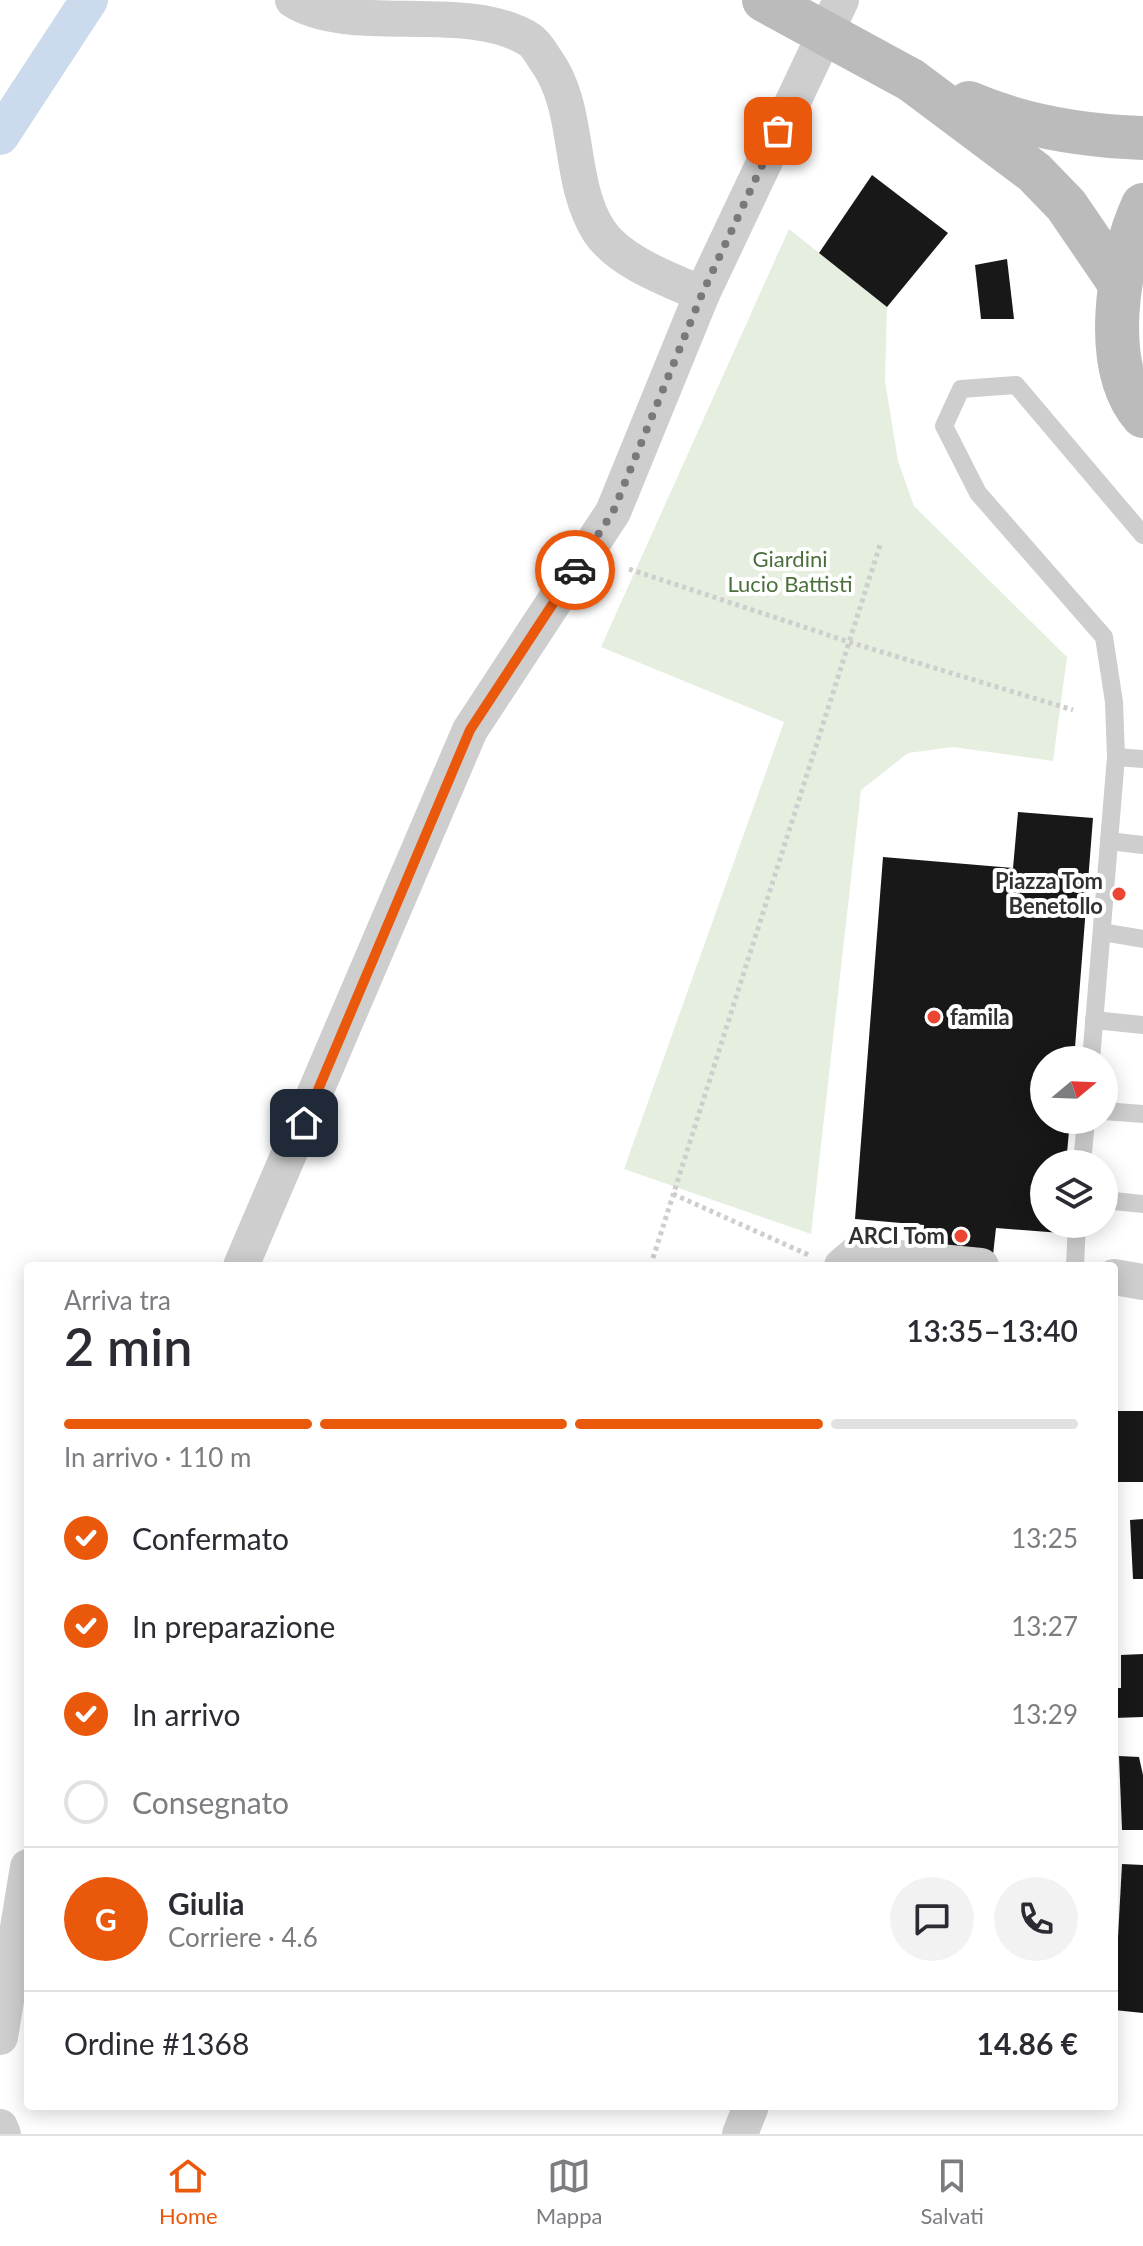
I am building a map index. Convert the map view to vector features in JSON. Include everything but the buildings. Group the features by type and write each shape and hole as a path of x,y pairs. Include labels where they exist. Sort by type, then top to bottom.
{"main road":[{"path":"764,0 911,80 1005,118 1082,135 1143,138"},
{"path":"911,80 1034,172 1066,205 1120,284"},
{"path":"1143,205 1133,227 1120,284 1117,346 1126,386 1143,416"}],"street":[{"path":"293,0 329,14 493,25 532,41 561,80 584,194 600,232 642,268 702,294"},
{"path":"243,1262 470,730 613,512 702,294 746,207 800,81 841,0"},
{"path":"833,1262 856,1254 939,1262"},
{"path":"0,2037 24,1891"},
{"path":"740,2134 749,2110"},
{"path":"0,2127 3,2134"}],"lane":[{"path":"1092,1046 1116,757 1114,702 1104,637 978,493 944,426 961,389 1016,385 1143,535"},
{"path":"1116,757 1143,759"},
{"path":"1109,841 1143,845"},
{"path":"1102,932 1143,939"},
{"path":"1094,1020 1143,1025"},
{"path":"1118,1112 1143,1114"},
{"path":"1118,1201 1143,1204"},
{"path":"1075,1262 1078,1238"}],"path":[{"path":"653,1258 880,545"},
{"path":"629,569 849,642 1073,710"},
{"path":"673,1194 828,1262"}],"green space":[{"name":"Giardini Lucio Battisti","path":"789,229 887,307 885,381 898,461 914,506 1067,657 1053,761 953,747 908,753 861,790 811,1234 624,1169 784,722 601,647"}],"waterway":[{"path":"0,136 89,0"}],"way so far":[{"path":"575,570 613,512 702,294 746,207 778,131"}],"place":[{"name":"Piazza Tom Benetollo","path":"1119,894"},
{"name":"famila","path":"934,1017"},
{"name":"ARCI Tom","path":"961,1236"}],"route":[{"path":"304,1123 470,730 575,570"}]}
